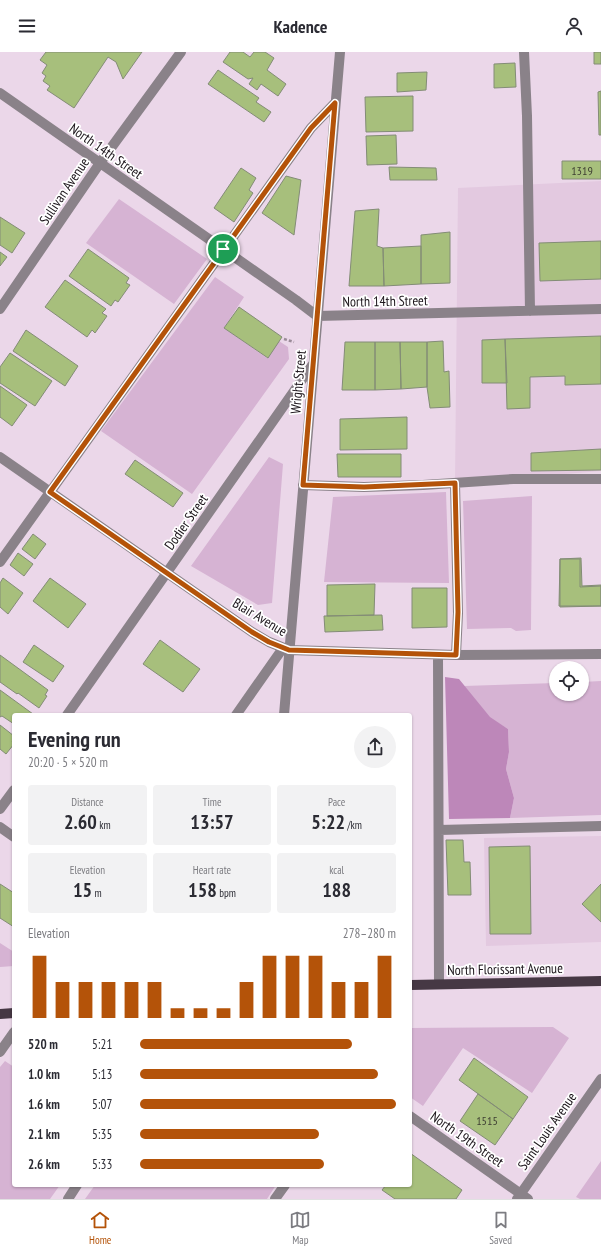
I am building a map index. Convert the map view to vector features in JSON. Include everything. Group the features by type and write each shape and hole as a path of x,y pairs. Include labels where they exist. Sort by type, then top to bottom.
{"main road":[{"name":"North Florissant Avenue","path":"412,985 601,981"},
{"path":"0,1014 12,1013"}],"street":[{"name":"Sullivan Avenue","path":"0,309 100,163 181,52"},
{"name":"Wright Street","path":"284,713 286,649 303,485 340,52"},
{"path":"524,52 527,116 530,311"},
{"name":"North 14th Street","path":"0,93 317,316 601,309"},
{"path":"0,562 311,128 335,103"},
{"name":"Dodier Street","path":"68,713 313,364"},
{"name":"Blair Avenue","path":"0,457 252,632 269,642 286,649 438,655 601,654"},
{"path":"303,485 364,487 513,479 601,479"},
{"path":"455,483 458,612 456,655"},
{"path":"238,713 286,649"},
{"path":"438,655 439,984"},
{"path":"0,809 12,793"},
{"path":"439,830 601,826"},
{"path":"0,827 12,836"},
{"path":"0,1052 12,1035"},
{"name":"Saint Louis Avenue","path":"522,1197 601,1079"},
{"name":"North 19th Street","path":"412,1117 522,1197"},
{"path":"68,1199 76,1187"},
{"path":"275,1199 283,1187"}],"path":[{"path":"284,339 294,342"}],"shaded area":[{"path":"601,181 601,471 455,483 458,188"},
{"path":"119,199 207,259 174,304 86,243"},
{"path":"215,277 244,297 224,328 267,358 279,341 288,347 289,359 192,494 101,431"},
{"path":"269,457 283,464 272,603 258,605 191,566"},
{"path":"446,492 449,583 324,582 333,497"},
{"path":"532,496 531,630 516,631 511,628 467,629 463,501"},
{"path":"445,677 459,679 490,717 508,729 509,752 506,769 514,798 510,818 449,819"},
{"path":"601,681 601,815 510,818 514,798 506,769 509,752 508,729 490,718 464,686 549,683 549,701 589,701 589,682"},
{"path":"601,836 601,942 486,946 484,838"},
{"path":"0,943 12,951 12,966 0,967"},
{"path":"553,1027 569,1038 532,1093 463,1048 423,1106 412,1098 412,1028"},
{"path":"5,1061 12,1066 12,1187 59,1187 50,1199 0,1199 0,1067"},
{"path":"601,1161 601,1199 580,1199 576,1197"},
{"path":"94,1187 275,1187 267,1199 85,1199"}],"building":[{"path":"46,52 142,52 123,79 116,62 108,57 74,108 47,90 50,86 43,81 46,76 42,73 47,65 40,60"},
{"path":"230,52 243,52 250,57 254,52 265,52 274,58 267,70 286,84 278,96 261,84 257,90 249,84 253,78 248,79 223,62"},
{"path":"594,52 601,52 601,64 594,64"},
{"path":"515,63 516,87 494,88 494,64"},
{"path":"218,70 259,98 256,102 271,112 264,122 208,84"},
{"path":"427,72 426,90 397,92 397,73"},
{"path":"601,91 601,135 599,135 598,92"},
{"path":"413,96 413,131 366,132 365,97"},
{"path":"396,135 397,164 367,165 366,136"},
{"path":"562,161 601,161 601,179 562,179"},
{"path":"389,167 436,168 437,180 390,180"},
{"path":"241,168 256,178 249,190 253,193 234,222 214,208"},
{"path":"286,176 301,180 294,235 262,213"},
{"path":"379,209 377,246 383,248 384,286 349,286 355,211"},
{"path":"0,217 25,233 12,253 0,245"},
{"path":"450,232 450,283 421,284 421,235"},
{"path":"601,241 601,279 540,281 539,243"},
{"path":"421,246 421,284 384,286 383,248"},
{"path":"88,249 129,278 126,283 130,285 118,302 115,300 111,306 69,276"},
{"path":"0,252 7,257 0,266"},
{"path":"65,280 106,309 102,313 107,316 95,333 92,330 87,337 45,307"},
{"path":"239,307 282,337 268,358 224,328"},
{"path":"26,330 78,366 65,386 13,351"},
{"path":"601,336 601,384 565,385 565,376 530,377 530,408 507,409 505,339"},
{"path":"505,339 507,383 482,383 482,340"},
{"path":"443,341 444,372 449,371 450,407 430,408 427,387 427,342"},
{"path":"345,342 375,342 375,390 342,390"},
{"path":"375,342 400,342 401,389 375,390"},
{"path":"400,342 427,342 427,387 401,389"},
{"path":"10,353 52,381 35,406 0,383 0,367"},
{"path":"0,386 27,405 12,426 0,417"},
{"path":"407,417 407,449 340,450 340,419"},
{"path":"601,449 601,470 531,471 531,453"},
{"path":"337,454 401,454 401,477 338,477"},
{"path":"135,460 183,493 173,507 125,474"},
{"path":"33,534 46,544 35,559 22,549"},
{"path":"18,553 33,564 24,576 10,565"},
{"path":"581,558 582,586 601,585 601,606 559,606 560,559"},
{"path":"560,559 580,559 580,587 601,586 601,606 560,607"},
{"path":"3,578 23,593 8,614 0,607 0,583"},
{"path":"50,578 86,604 68,628 33,601"},
{"path":"375,584 374,615 327,616 327,585"},
{"path":"412,588 447,588 447,627 412,628"},
{"path":"382,615 383,630 325,632 324,616"},
{"path":"160,640 200,669 183,692 143,664"},
{"path":"34,645 64,666 53,682 23,662"},
{"path":"0,655 48,690 45,695 47,696 39,708 0,682"},
{"path":"0,690 32,713 12,713 12,723 2,716 0,717"},
{"path":"0,725 12,734 12,746 6,754 0,749"},
{"path":"446,840 463,840 464,862 470,862 471,895 448,895"},
{"path":"530,846 531,934 490,934 489,847"},
{"path":"0,884 12,892 12,926 0,918"},
{"path":"601,884 601,922 582,904"},
{"path":"474,1058 528,1097 513,1119 459,1080"},
{"path":"478,1094 513,1119 495,1145 460,1121"},
{"path":"412,1154 462,1190 456,1199 395,1199 382,1190 384,1187 412,1187"}],"route":[{"path":"335,103 303,485 364,487 455,483 458,612 456,655 289,650 269,642 167,574 50,492 223,249 311,128 335,103"}]}
